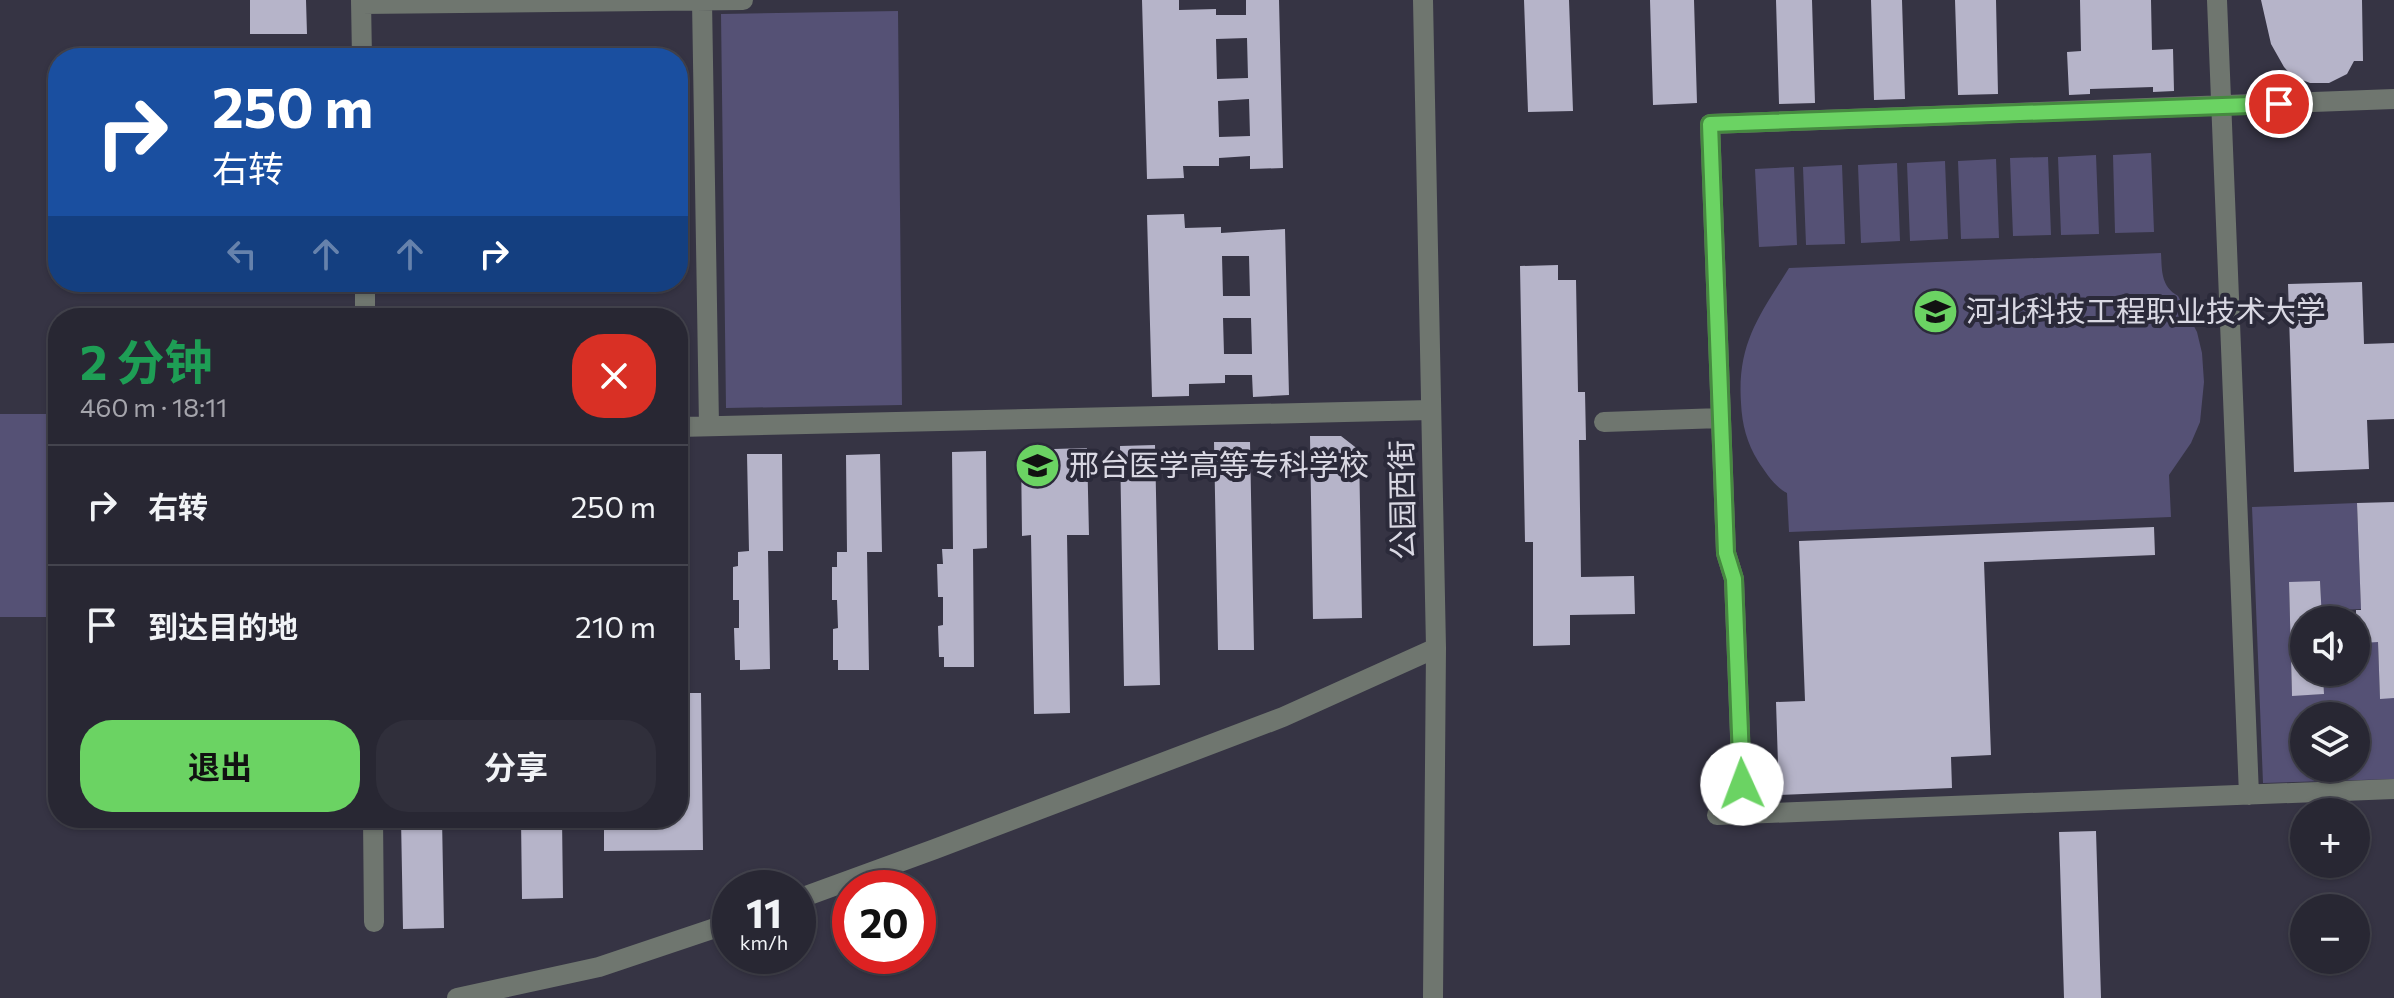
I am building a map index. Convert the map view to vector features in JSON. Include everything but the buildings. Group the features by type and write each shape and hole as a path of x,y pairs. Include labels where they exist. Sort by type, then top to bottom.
{"street":[{"path":"362,48 361,2 743,0"},
{"name":"公园西街","path":"1423,0 1436,648 1433,998"},
{"path":"2217,0 2249,795"},
{"path":"702,1 709,426"},
{"path":"1743,814 1734,579 1726,553 1710,124 2394,99"},
{"path":"688,427 1431,410"},
{"path":"1604,422 1721,418"},
{"path":"816,892 1283,717 1436,648"},
{"path":"1717,815 2394,789"},
{"path":"373,828 374,922"},
{"path":"457,998 599,967 712,930"}],"shaded area":[{"path":"898,11 902,405 726,408 721,14"},
{"path":"2151,153 2154,232 2115,233 2113,155"},
{"path":"2096,155 2099,234 2061,235 2058,157"},
{"path":"2048,157 2051,235 2013,236 2010,158"},
{"path":"1996,159 1999,238 1961,239 1958,161"},
{"path":"1945,161 1948,239 1910,241 1907,163"},
{"path":"1897,163 1900,241 1861,243 1858,165"},
{"path":"1842,165 1845,244 1806,245 1803,167"},
{"path":"1794,167 1797,245 1759,247 1755,169"},
{"path":"2161,253 2165,283 2178,296 2197,332 2204,382 2200,422 2191,443 2169,475 2171,517 1789,532 1787,493 1764,470 1746,434 1741,382 1752,331 1789,268"},
{"path":"0,414 48,414 48,617 0,617"},
{"path":"2357,503 2361,606 2321,606 2320,581 2289,583 2290,686 2292,695 2324,694 2324,686 2370,686 2370,642 2378,642 2380,698 2394,698 2394,779 2370,780 2370,702 2290,702 2290,782 2296,782 2263,783 2252,507"}],"place":[{"name":"河北科技工程职业技术大学","path":"1935,312"},
{"name":"邢台医学高等专科学校","path":"1038,466"}],"route":[{"path":"1742,784 1734,579 1726,553 1710,124 2279,104"}]}
